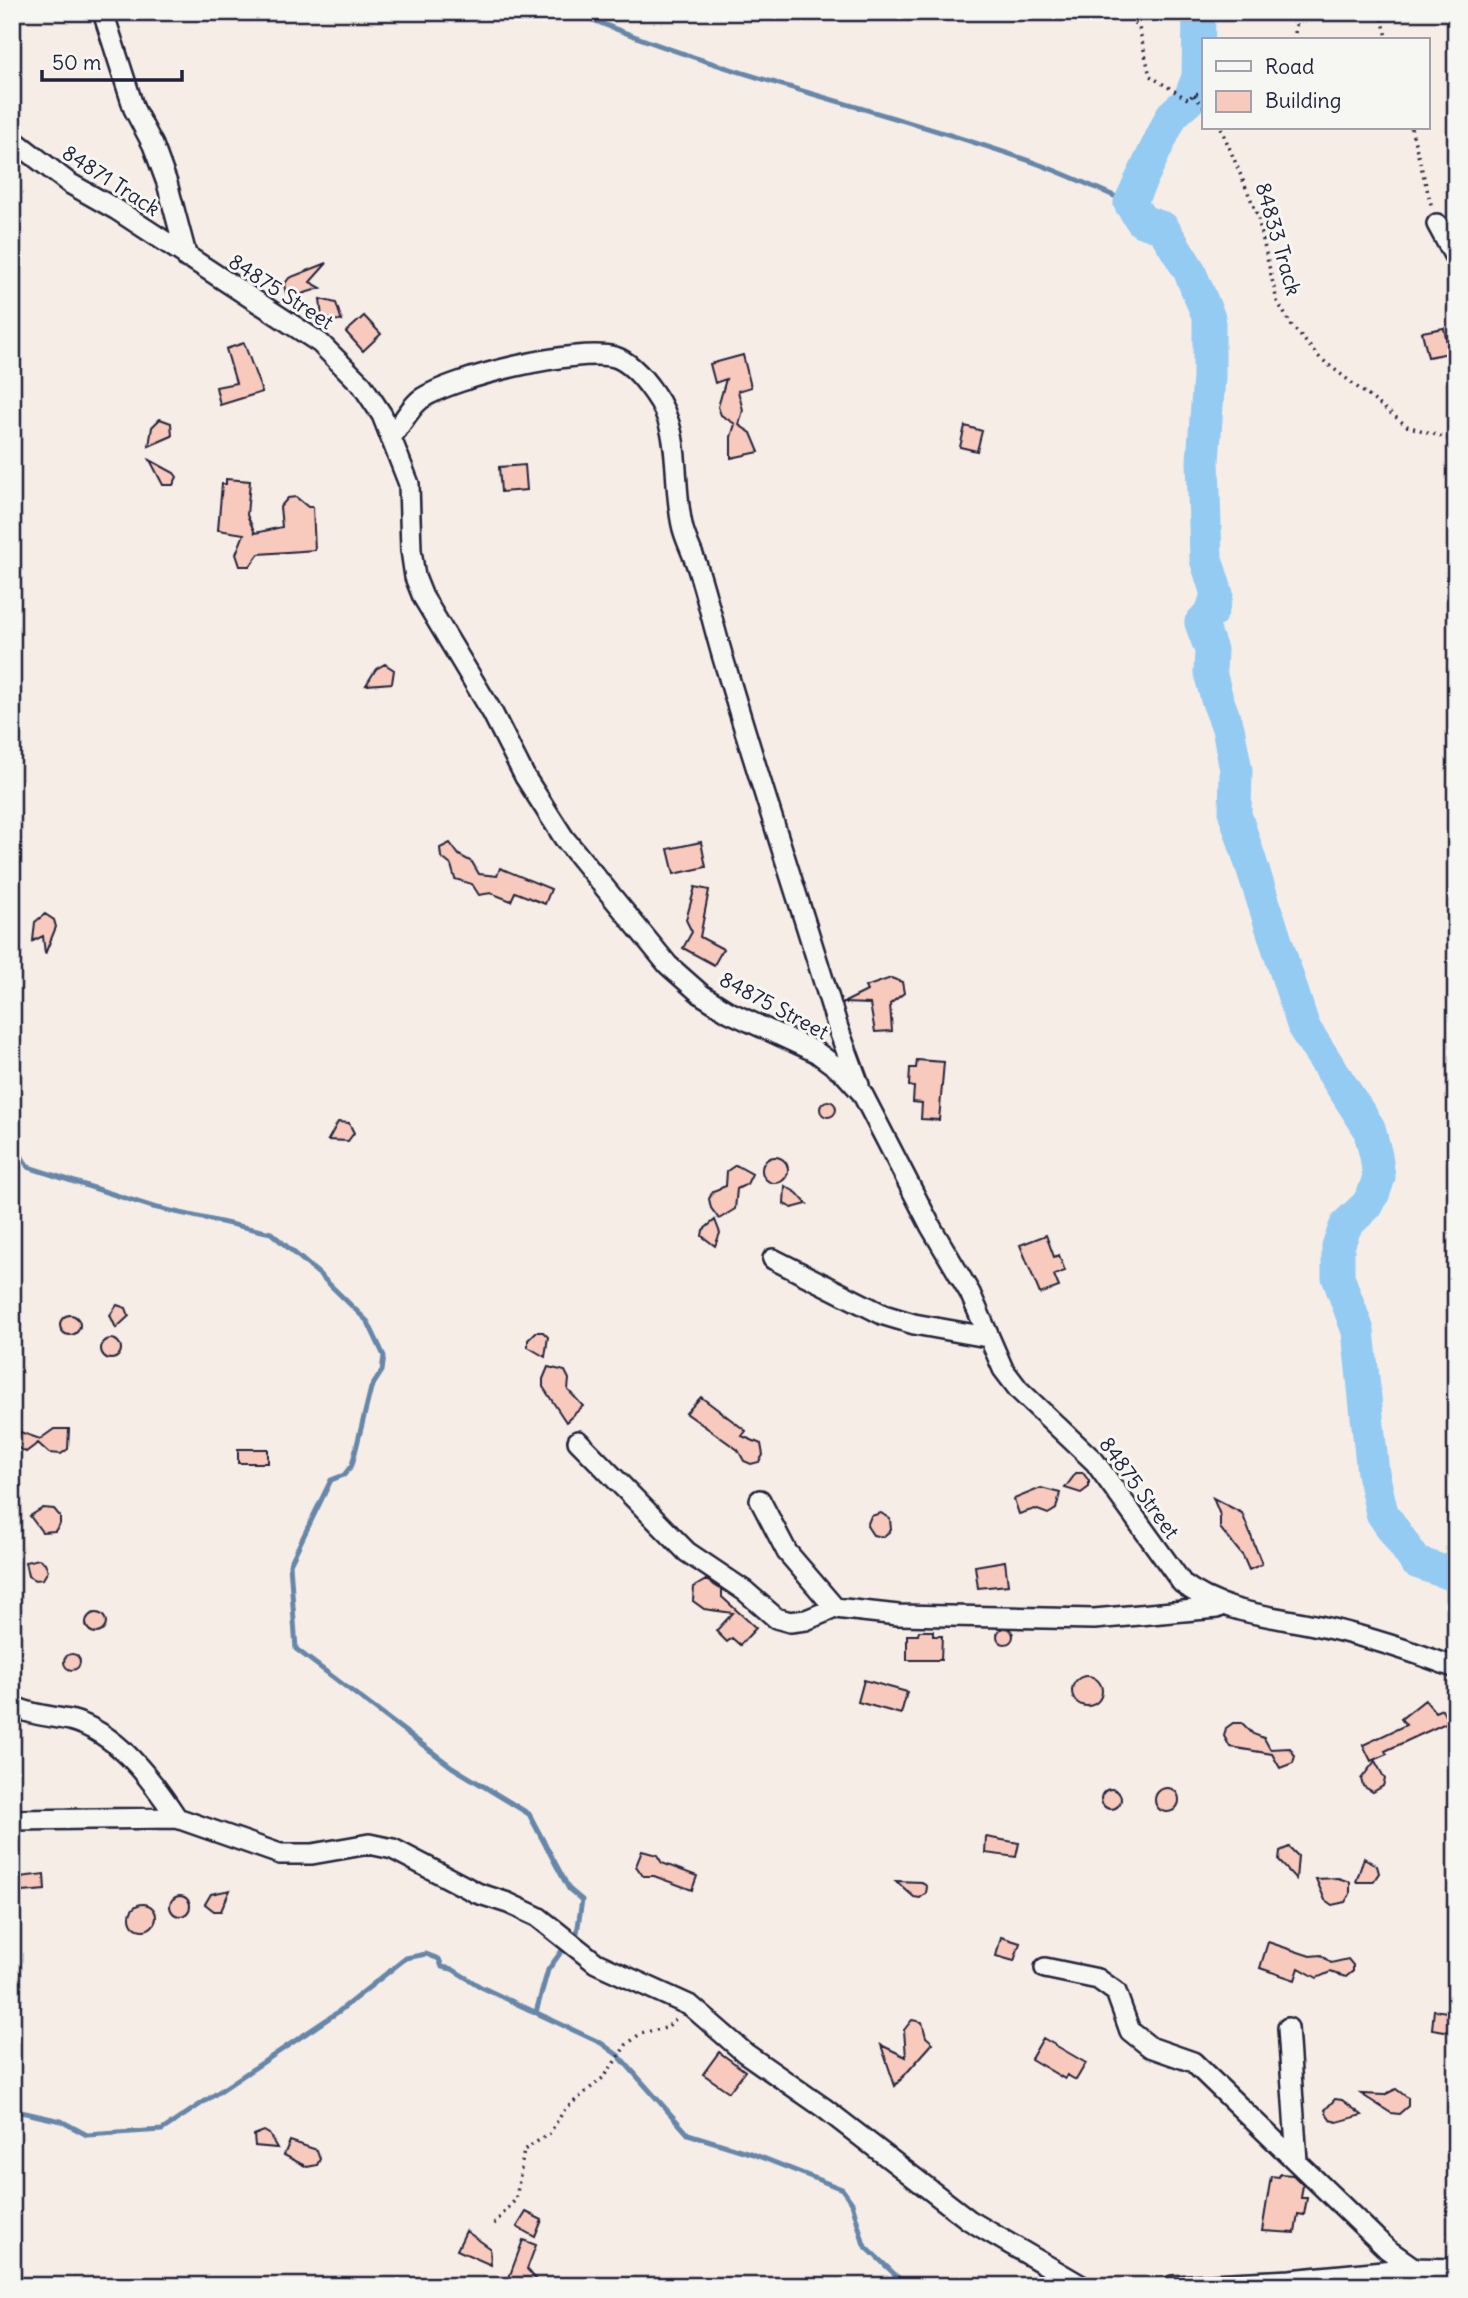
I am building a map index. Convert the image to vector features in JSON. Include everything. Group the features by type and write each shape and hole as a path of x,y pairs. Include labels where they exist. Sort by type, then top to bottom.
{"street":[{"path":"103,12 134,109 153,145 167,183 187,258"},
{"name":"84871 Track","path":"12,139 69,183 117,210 187,258"},
{"path":"1437,223 1456,259"},
{"name":"84875 Street","path":"187,258 320,343 362,384 392,436 409,484 411,550 415,577 423,597 492,712 525,777 564,838 668,965 702,995 729,1012 816,1052 843,1072 862,1093 931,1227 970,1293 1003,1369 1020,1390 1095,1462 1182,1583 1200,1598 1225,1608 1273,1616 1388,1643 1456,1668"},
{"path":"392,436 420,400 467,377 558,360 594,355 617,358 635,370 654,393 670,421 677,453 677,495 683,530 698,567 726,669 838,1028 862,1093"},
{"path":"773,1259 884,1315 914,1324 987,1337"},
{"path":"578,1441 687,1552 745,1591 775,1618 790,1622 806,1620 835,1608 898,1615 1094,1619 1185,1609 1225,1608"},
{"path":"760,1500 772,1529 787,1552 835,1608"},
{"path":"12,1706 32,1715 71,1721 108,1740 136,1765 177,1818"},
{"path":"12,1820 177,1818 280,1854 312,1854 369,1844 393,1849 477,1893 538,1917 596,1963 691,2006 745,2053 834,2116 969,2220 1082,2286"},
{"path":"1045,1968 1098,1979 1116,1992 1130,2031 1150,2047 1192,2062 1387,2249 1414,2268"},
{"path":"1288,2028 1297,2161"},
{"path":"1174,2286 1290,2280 1414,2268 1456,2269"}],"path":[{"path":"1126,12 1139,28 1150,76 1189,100 1193,94"},
{"path":"1294,38 1298,12"},
{"path":"1380,12 1387,38"},
{"path":"1193,94 1202,93"},
{"path":"1193,94 1202,105"},
{"name":"84833 Track","path":"1222,130 1257,214 1277,301 1292,327 1320,358 1407,426 1456,440"},
{"path":"1412,130 1437,223"},
{"path":"494,2224 516,2199 524,2150 549,2134 565,2109 605,2076 626,2045 641,2033 666,2028 691,2006"}],"building":[{"path":"327,263 310,282 321,288 295,296 286,293 284,285 289,278"},
{"path":"320,299 336,303 342,321 322,318"},
{"path":"364,316 381,334 363,351 346,332"},
{"path":"1444,328 1449,353 1428,357 1422,332"},
{"path":"244,343 262,392 220,405 216,387 236,383 226,349"},
{"path":"743,355 751,387 738,391 743,410 739,425 751,433 759,452 731,458 731,437 735,424 721,415 718,407 726,379 715,383 710,364"},
{"path":"160,419 171,423 172,436 149,446 152,427"},
{"path":"965,426 982,431 977,451 960,447"},
{"path":"150,460 174,473 177,477 173,485 163,485"},
{"path":"525,465 527,490 501,492 499,467"},
{"path":"226,479 250,481 247,515 255,533 282,527 280,507 288,498 296,497 308,507 313,507 315,550 259,554 250,566 240,566 236,554 244,534 218,530 222,484 226,484"},
{"path":"385,664 394,670 392,683 366,685 376,669"},
{"path":"701,842 706,867 674,874 668,849"},
{"path":"450,843 459,855 472,862 479,874 497,876 500,868 551,889 545,904 515,892 511,901 491,893 479,895 472,884 455,879 451,865 441,857 440,848"},
{"path":"695,887 709,890 700,937 723,949 714,965 683,948 692,932 686,920"},
{"path":"45,914 54,920 56,927 45,954 43,936 33,941 35,922"},
{"path":"891,978 902,982 904,993 890,1004 892,1031 875,1032 870,1004 843,1003 867,991 865,987"},
{"path":"917,1060 944,1062 939,1120 921,1119 922,1103 913,1102 914,1087 909,1086 910,1068 916,1068"},
{"path":"828,1101 834,1103 834,1115 828,1117 822,1115 820,1109 822,1103"},
{"path":"338,1122 349,1123 354,1133 348,1141 328,1140"},
{"path":"775,1157 784,1161 788,1170 784,1179 775,1183 766,1179 762,1170 766,1161"},
{"path":"736,1165 752,1174 747,1184 737,1189 735,1209 719,1219 711,1208 709,1199 713,1191 726,1186 727,1171"},
{"path":"785,1186 797,1193 807,1204 792,1208 784,1204"},
{"path":"715,1220 720,1233 715,1246 702,1236 703,1230"},
{"path":"1046,1235 1054,1257 1059,1255 1065,1271 1054,1275 1059,1287 1040,1294 1020,1245"},
{"path":"117,1305 126,1308 129,1316 116,1328 110,1315"},
{"path":"70,1315 77,1318 80,1325 77,1332 70,1335 63,1332 60,1325 63,1318"},
{"path":"536,1332 543,1332 548,1337 545,1357 528,1347 528,1340"},
{"path":"111,1339 118,1342 121,1349 118,1356 111,1359 104,1356 101,1349 104,1342"},
{"path":"548,1367 565,1371 569,1379 568,1390 583,1406 566,1422 543,1387"},
{"path":"701,1397 746,1431 742,1436 761,1444 763,1455 759,1462 751,1464 744,1461 738,1450 686,1413"},
{"path":"54,1429 69,1429 68,1449 61,1454 49,1453 38,1443 26,1452 14,1446 13,1440 20,1432 40,1439"},
{"path":"238,1449 268,1449 268,1463 238,1463"},
{"path":"1076,1473 1083,1473 1089,1481 1089,1487 1081,1493 1065,1488"},
{"path":"1041,1488 1060,1493 1056,1509 1048,1514 1035,1509 1019,1514 1014,1499"},
{"path":"1213,1498 1242,1513 1262,1564 1249,1570 1243,1556 1220,1528 1220,1515"},
{"path":"43,1508 54,1509 60,1516 60,1524 55,1531 42,1532 30,1516"},
{"path":"881,1513 890,1519 891,1530 883,1537 873,1535 867,1526 871,1516"},
{"path":"39,1559 45,1563 48,1571 43,1579 35,1580 28,1576 25,1562"},
{"path":"1005,1561 1008,1585 978,1588 975,1566"},
{"path":"706,1580 722,1590 722,1597 756,1628 740,1645 732,1638 727,1642 716,1631 733,1613 704,1609 693,1601 694,1587"},
{"path":"92,1613 100,1613 106,1623 100,1633 92,1633 86,1627 86,1619"},
{"path":"1002,1628 1008,1628 1013,1636 1011,1642 1002,1644 997,1639 997,1633"},
{"path":"919,1631 933,1631 933,1636 942,1636 941,1660 907,1660 907,1635 918,1635"},
{"path":"72,1654 78,1656 78,1668 72,1670 66,1668 64,1662 66,1656"},
{"path":"1087,1676 1093,1677 1101,1685 1101,1697 1093,1705 1087,1706 1081,1705 1073,1697 1072,1691 1073,1685 1081,1677"},
{"path":"864,1680 907,1692 901,1714 858,1702"},
{"path":"1425,1700 1435,1712 1442,1709 1448,1722 1385,1751 1387,1754 1371,1761 1363,1745 1406,1725 1401,1719"},
{"path":"1233,1723 1242,1723 1253,1734 1264,1738 1270,1749 1290,1748 1295,1756 1293,1763 1280,1768 1272,1754 1230,1747 1224,1736 1226,1728"},
{"path":"1375,1761 1385,1779 1383,1786 1373,1792 1363,1786 1361,1779"},
{"path":"1167,1788 1176,1791 1179,1800 1176,1809 1167,1812 1158,1809 1155,1800 1158,1791"},
{"path":"1111,1789 1118,1792 1121,1799 1118,1806 1111,1809 1104,1806 1101,1799 1104,1792"},
{"path":"986,1837 1019,1843 1016,1857 985,1853"},
{"path":"1289,1847 1298,1856 1296,1879 1279,1861 1280,1851"},
{"path":"642,1851 657,1855 662,1863 697,1876 692,1890 654,1876 643,1876 636,1866"},
{"path":"1364,1858 1377,1866 1379,1873 1373,1882 1356,1882"},
{"path":"44,1874 45,1890 12,1893 12,1878"},
{"path":"1338,1878 1350,1882 1350,1894 1345,1902 1332,1905 1325,1900 1316,1879"},
{"path":"896,1881 922,1882 927,1887 926,1893 920,1898 914,1897"},
{"path":"230,1890 221,1911 214,1911 205,1904 211,1894"},
{"path":"180,1896 187,1899 190,1906 187,1913 180,1916 173,1913 170,1906 173,1899"},
{"path":"143,1904 152,1908 156,1917 152,1926 143,1930 134,1926 130,1917 134,1908"},
{"path":"1001,1937 1020,1943 1014,1961 996,1956"},
{"path":"1268,1942 1310,1956 1321,1955 1331,1963 1348,1959 1353,1965 1353,1971 1346,1977 1330,1972 1317,1978 1299,1968 1295,1980 1260,1968"},
{"path":"1434,2010 1454,2013 1451,2032 1432,2029"},
{"path":"912,2020 922,2022 926,2037 933,2043 895,2086 881,2045 906,2057 904,2030"},
{"path":"1043,2038 1086,2063 1076,2080 1067,2075 1065,2079 1031,2059"},
{"path":"719,2052 745,2071 729,2092 703,2074"},
{"path":"1396,2089 1408,2098 1408,2106 1399,2114 1391,2113 1361,2094 1384,2095"},
{"path":"1335,2099 1342,2100 1362,2115 1337,2122 1330,2120 1325,2110"},
{"path":"264,2131 269,2134 277,2148 255,2146 254,2135"},
{"path":"290,2141 317,2150 320,2159 317,2165 307,2167 284,2155"},
{"path":"1280,2174 1293,2175 1303,2185 1301,2198 1307,2198 1304,2215 1298,2214 1295,2233 1262,2231 1271,2176 1279,2177"},
{"path":"526,2212 542,2220 535,2237 517,2227"},
{"path":"466,2231 490,2248 491,2265 457,2250"},
{"path":"523,2240 536,2245 527,2269 542,2286 506,2286"}],"waterway":[{"path":"574,12 742,73 1027,160 1130,203"},
{"path":"1199,12 1198,77 1189,100 1172,115 1130,203 1142,221 1163,228 1189,270 1209,318 1209,377 1203,461 1206,559 1217,594 1212,611 1201,623 1211,650 1210,672 1228,728 1236,770 1235,814 1304,1028 1369,1128 1376,1156 1379,1177 1374,1192 1368,1204 1346,1225 1338,1246 1338,1277 1358,1331 1373,1473 1382,1513 1416,1562 1456,1576"},
{"path":"12,1141 28,1167 153,1207 271,1233 319,1274 368,1322 384,1356 382,1371 371,1388 352,1465 344,1475 331,1480 290,1564 296,1649 452,1767 529,1814 569,1889 582,1900 577,1933"},
{"path":"536,2012 548,1970 566,1945"},
{"path":"12,2110 61,2121 87,2135 162,2130 338,2012 406,1958 426,1954 439,1959 442,1967 452,1969 481,1987 601,2043 619,2056 688,2134 753,2154 842,2189 852,2203 864,2245 907,2286"}]}
